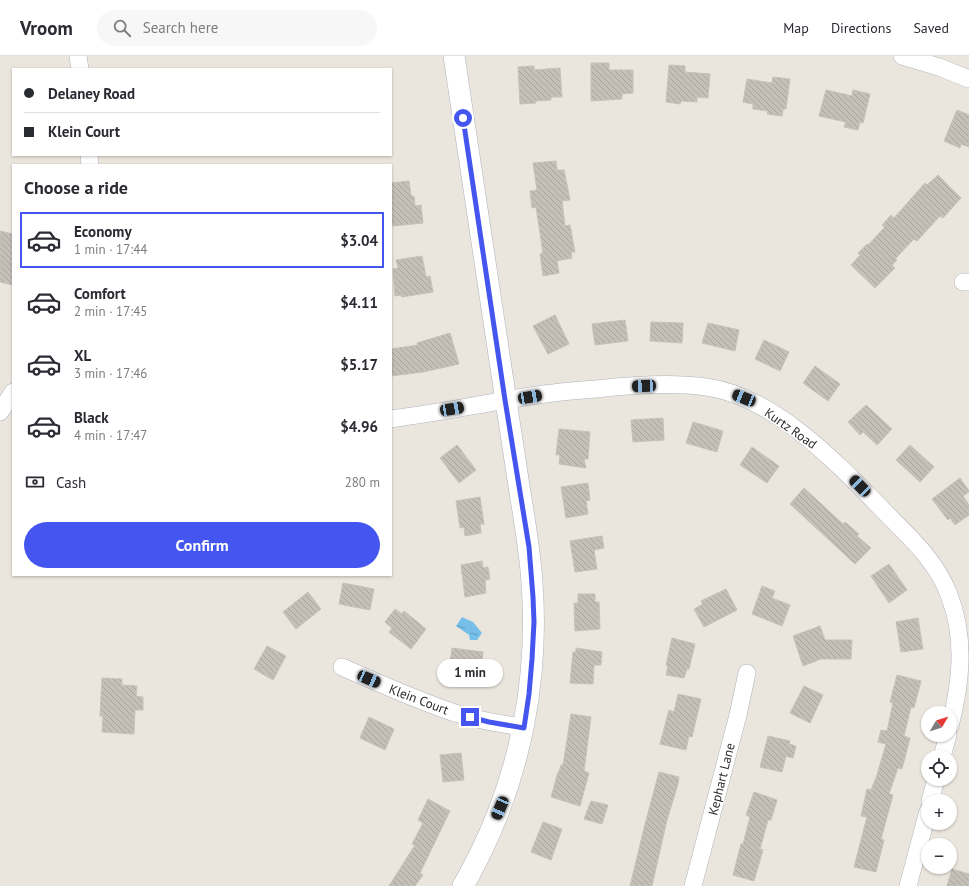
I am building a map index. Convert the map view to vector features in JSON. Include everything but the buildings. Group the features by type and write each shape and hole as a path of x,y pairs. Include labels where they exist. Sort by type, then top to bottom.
{"street":[{"path":"78,56 80,68"},
{"path":"454,56 505,400 529,547 534,622 529,694 524,728 514,768 500,808 486,841 463,886"},
{"path":"902,56 939,67 969,79"},
{"name":"Kurtz Road","path":"392,419 553,393 618,387 683,384 708,387 733,393 756,403 784,420 816,444 839,465 922,550 936,569 949,595 956,618 960,644 960,671 955,706"},
{"path":"0,412 12,394"},
{"name":"Klein Court","path":"342,666 397,691 455,713 489,722 524,728"},
{"name":"Kephart Lane","path":"693,886 738,715 747,672"},
{"path":"908,886 923,830"}],"water":[{"path":"462,617 473,622 482,633 477,640 470,640 469,635 456,626"}],"route":[{"path":"463,118 505,400 529,547 534,622 529,694 524,728 470,717"}]}
